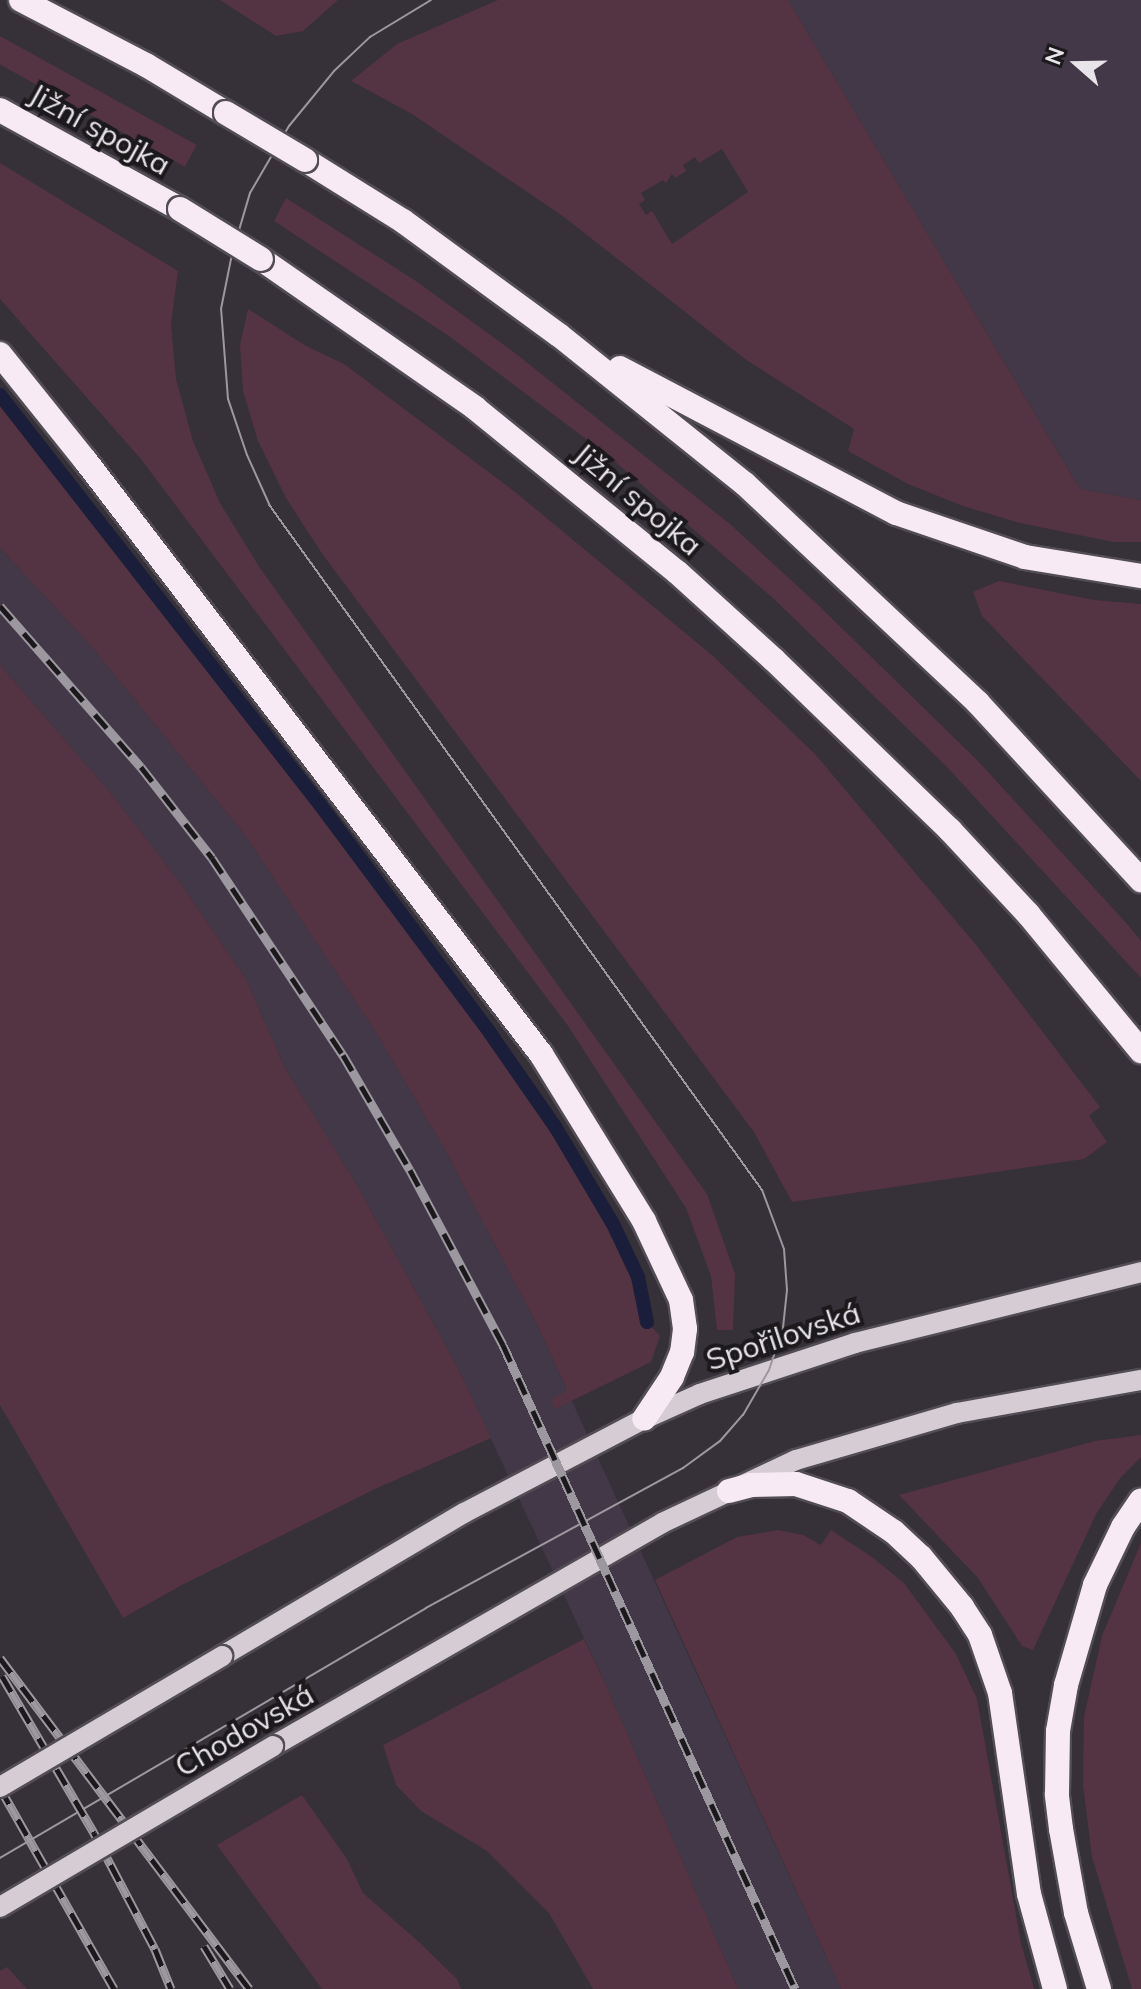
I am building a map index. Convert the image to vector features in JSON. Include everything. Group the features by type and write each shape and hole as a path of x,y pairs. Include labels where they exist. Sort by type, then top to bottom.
{"highway":[{"path":"21,0 146,65 403,221 559,335 745,484 894,620 989,714 1141,880"},
{"name":"Jižní spojka","path":"0,110 180,209 261,259 475,408 578,489 699,592 950,830 1028,914 1141,1051"},
{"path":"559,335 896,513 1025,557 1141,576"},
{"path":"0,354 105,484 541,1054 644,1221 681,1300 685,1329 682,1352 672,1377 644,1419"},
{"path":"729,1491 774,1483 796,1484 848,1501 894,1532 937,1575 962,1607 980,1635 1000,1693 1029,1894 1055,1989"},
{"path":"1099,1989 1076,1913 1065,1859 1057,1794 1058,1731 1066,1685 1095,1585 1123,1527 1141,1500"}],"main road":[{"name":"Spořilovská","path":"0,1787 464,1513 644,1419 700,1394 833,1349 1141,1272"},
{"path":"729,1491 796,1460 889,1430 957,1413 1141,1380"},
{"name":"Chodovská","path":"0,1907 517,1603 662,1523 729,1491"}],"shaded area":[{"path":"220,0 338,0 303,31 276,36"},
{"path":"498,0 788,0 1080,489 1141,500 1141,542 1113,542 1020,523 963,506 908,484 848,451 854,429 745,359 564,217 412,114 351,81 397,44","holes":["722,149 748,192 672,244 652,211 646,215 639,204 645,200 641,193 663,180 666,183 672,174 675,178 686,171 683,165 695,157 699,163"]},
{"path":"788,0 1141,0 1141,500 1080,489"},
{"path":"0,36 197,145 185,167 0,65"},
{"path":"0,163 178,271 171,324 176,379 193,441 220,503 260,568 707,1194 735,1274 733,1330 717,1330 711,1276 686,1208 568,1026 140,458 0,299"},
{"path":"286,198 416,281 515,353 730,524 977,760 1128,925 1141,941 1141,978 946,766 774,599 606,454 449,336 274,221"},
{"path":"248,309 306,346 344,364 514,491 713,656 815,754 977,946 1100,1107 1089,1116 1107,1142 1084,1159 792,1202 754,1132 323,555 286,498 258,441 243,391 240,345"},
{"path":"0,389 321,806 490,1033 556,1128 631,1260 647,1322 660,1336 651,1362 555,1409 551,1400 567,1390 538,1327 445,1150 377,1034 244,834 91,646 0,548"},
{"path":"0,548 91,646 244,834 377,1034 445,1150 538,1327 841,1989 738,1989 606,1685 457,1366 357,1185 285,1068 246,979 179,881 110,792 0,665"},
{"path":"999,581 1094,600 1141,604 1141,781 982,616 973,592"},
{"path":"0,665 110,792 179,881 246,979 285,1068 357,1185 457,1366 491,1438 375,1489 182,1585 123,1618 0,1405"},
{"path":"1141,1435 1141,1457 1121,1477 1096,1514 1033,1650 1022,1646 978,1578 899,1495 1095,1441"},
{"path":"778,1530 803,1535 821,1545 831,1530 872,1557 904,1583 956,1654 977,1699 1021,1943 1034,1989 841,1989 655,1580 737,1537"},
{"path":"1141,1543 1141,1989 1132,1989 1092,1857 1083,1785 1084,1717 1102,1636"},
{"path":"584,1639 738,1989 593,1989 549,1913 487,1851 421,1811 396,1785 383,1745"},
{"path":"302,1795 347,1859 363,1893 457,1979 461,1989 322,1989 217,1845"},
{"path":"7,1967 27,1989 0,1989 0,1971"}],"waterway":[{"path":"0,395 321,806 490,1033 556,1128 613,1224 638,1277 647,1322"}],"tram line":[{"path":"0,1858 426,1608 683,1468 720,1441 743,1415 769,1370 783,1328 787,1290 784,1249 762,1190 270,506 247,455 228,399 221,309 232,254 250,193 289,126 334,71 370,37 431,0"}],"railway":[{"path":"0,606 141,767 212,858 343,1055 410,1170 503,1345 795,1989"},
{"path":"0,1658 249,1989"},
{"path":"2,1676 94,1833 155,1949 171,1989"},
{"path":"0,1788 114,1989"},
{"path":"204,1946 230,1989"}]}
